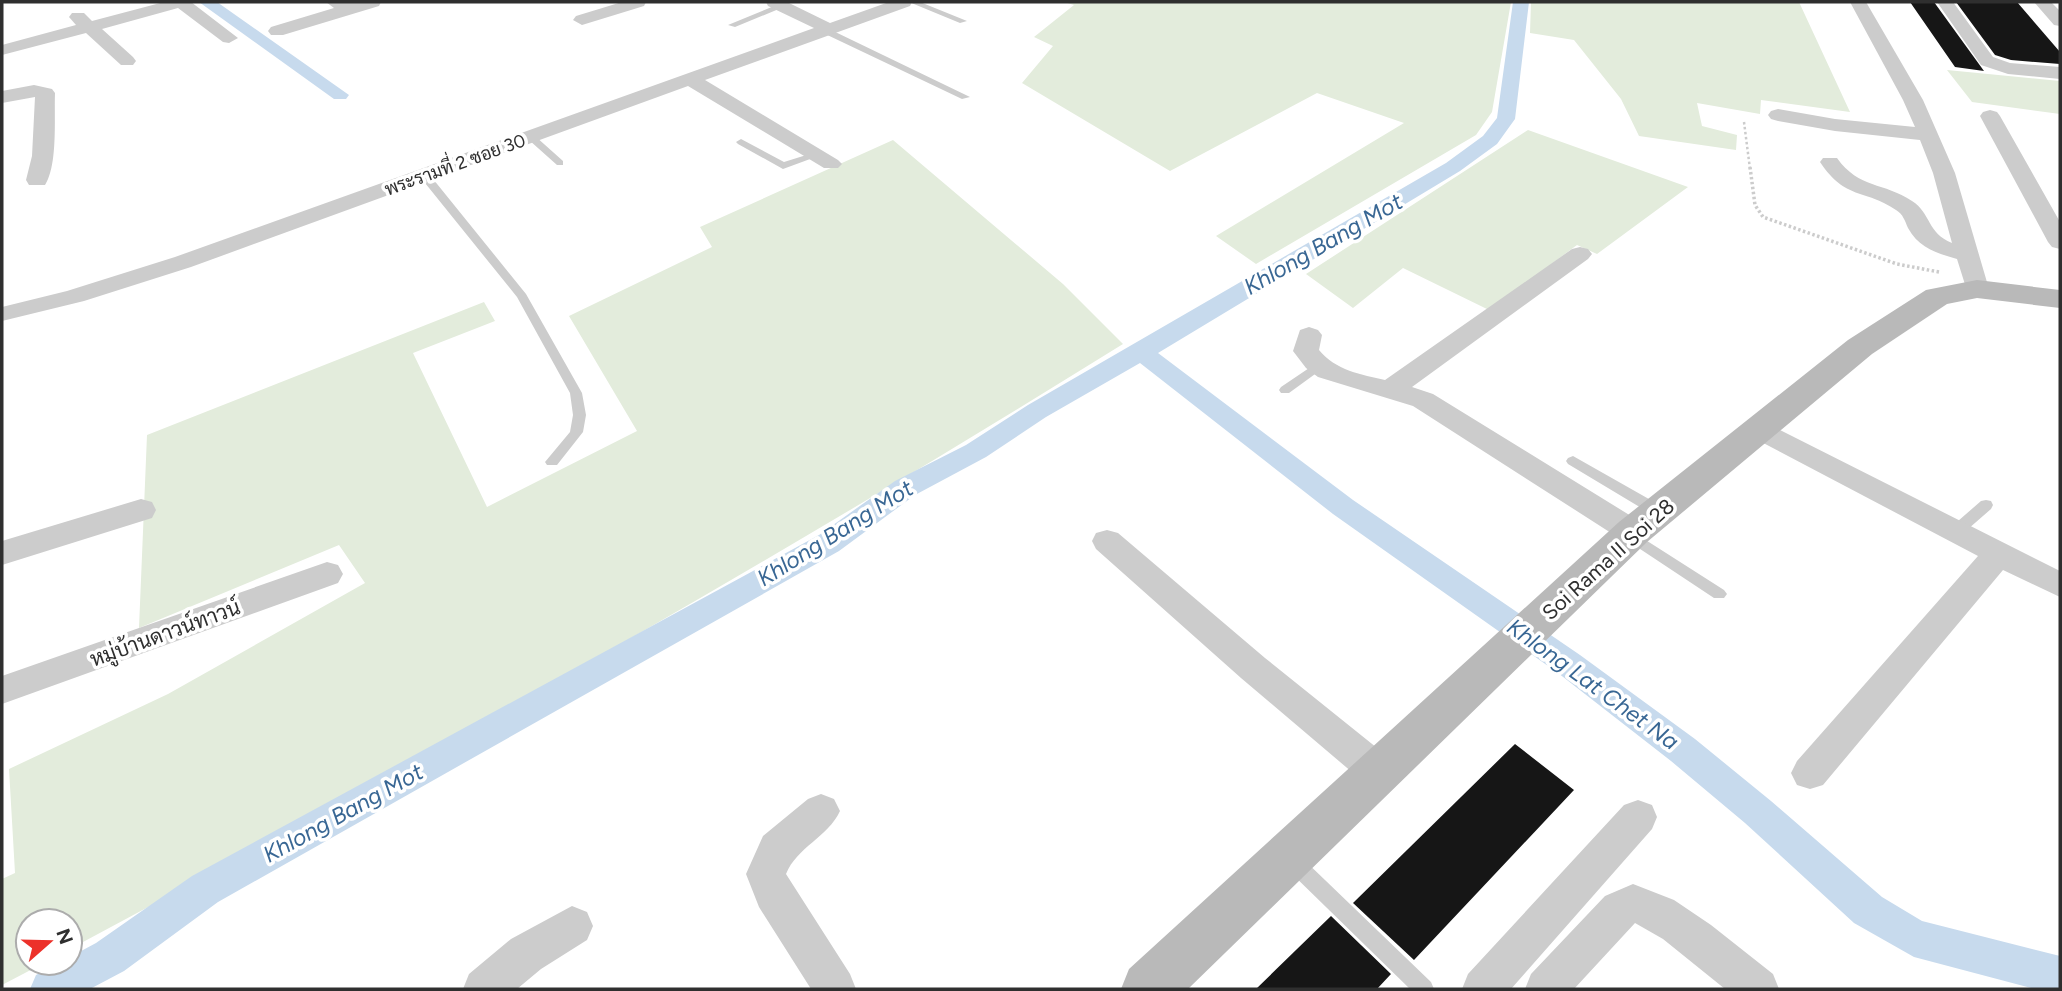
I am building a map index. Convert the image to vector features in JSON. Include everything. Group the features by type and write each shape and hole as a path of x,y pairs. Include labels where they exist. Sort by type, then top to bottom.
{"street":[{"path":"2,50 181,2 229,38"},
{"path":"277,30 342,5 373,2"},
{"path":"582,20 638,2"},
{"path":"1858,2 1913,100 1944,173 1976,284"},
{"path":"1945,2 1987,61 2008,68 2060,73"},
{"path":"2042,2 2060,21"},
{"name":"พระรามที่ 2 ซอย 30","path":"2,314 147,274 532,138 893,3"},
{"path":"778,4 827,29"},
{"path":"72,13 127,61"},
{"path":"691,80 824,159"},
{"path":"2,97 34,91 45,93 37,180"},
{"path":"1778,115 1835,125 1928,135"},
{"path":"1990,117 2060,242"},
{"path":"1830,162 1846,183 1903,205 1912,212 1924,236 1936,244 1968,255"},
{"path":"1390,390 1580,254"},
{"name":"Soi Rama II Soi 28","path":"1149,989 1641,526 1871,340 1937,297 1976,284 2060,299"},
{"path":"1309,335 1306,351 1318,366 1373,387 1407,392 1641,526"},
{"path":"1760,429 1955,531 2057,578"},
{"path":"2,553 141,510"},
{"path":"1107,541 1253,668 1379,772"},
{"path":"1810,773 1999,553"},
{"name":"หมู่บ้านดาวน์ทาวน์","path":"2,690 327,574"},
{"path":"821,811 777,849 766,874 773,893 835,989"},
{"path":"1483,989 1638,817"},
{"path":"1546,989 1619,909 1633,903 1648,907 1674,922 1758,989"},
{"path":"484,989 526,954 572,926"}],"lane":[{"path":"913,2 963,21"},
{"path":"732,24 778,4"},
{"path":"827,29 965,97"},
{"path":"532,138 560,163"},
{"path":"741,142 783,166 824,159"},
{"path":"425,176 522,296 576,393 581,411 580,427 552,462"},
{"path":"1285,390 1318,366"},
{"path":"1573,461 1641,526 1719,594"},
{"path":"1955,531 1986,505"},
{"path":"1288,858 1424,989"}],"path":[{"path":"1744,122 1755,205 1763,217 1897,264 1976,284"}],"green space":[{"path":"1064,2 1511,2 1492,112 1476,135 1256,264 1216,236 1404,123 1317,93 1170,171 1022,83 1053,46 1034,37 1074,5"},
{"path":"1531,2 1799,2 1850,112 1761,100 1760,114 1697,103 1702,126 1737,135 1736,150 1639,136 1621,99 1574,40 1530,33"},
{"path":"1947,70 2060,81 2060,114 1972,102"},
{"path":"1528,130 1688,187 1597,254 1577,245 1489,310 1403,268 1353,308 1306,274"},
{"path":"893,140 1063,284 1123,344 864,502 601,655 337,804 84,941 84,907 14,907 14,977 17,977 2,985 2,879 15,873 9,769 168,694 365,583 339,545 139,628 147,435 484,302 495,321 413,353 487,507 637,431 569,316 712,247 700,227"}],"building":[{"path":"1910,2 1934,2 1984,71 1955,67"},
{"path":"1956,2 2017,2 2060,52 2060,64 2011,60 1995,55"},
{"path":"1515,744 1574,790 1414,960 1353,903"},
{"path":"1331,916 1391,974 1377,989 1256,989"}],"waterway":[{"path":"207,2 340,95"},
{"name":"Khlong Bang Mot","path":"1141,352 1453,167 1490,140 1506,119 1521,2"},
{"name":"Khlong Bang Mot","path":"50,989 110,957 205,889 829,543 905,488 976,451 1037,411 1141,352"},
{"name":"Khlong Lat Chet Na","path":"1141,352 1343,507 1569,664 1683,750 1758,812 1868,910 1914,938 2060,976"}]}
